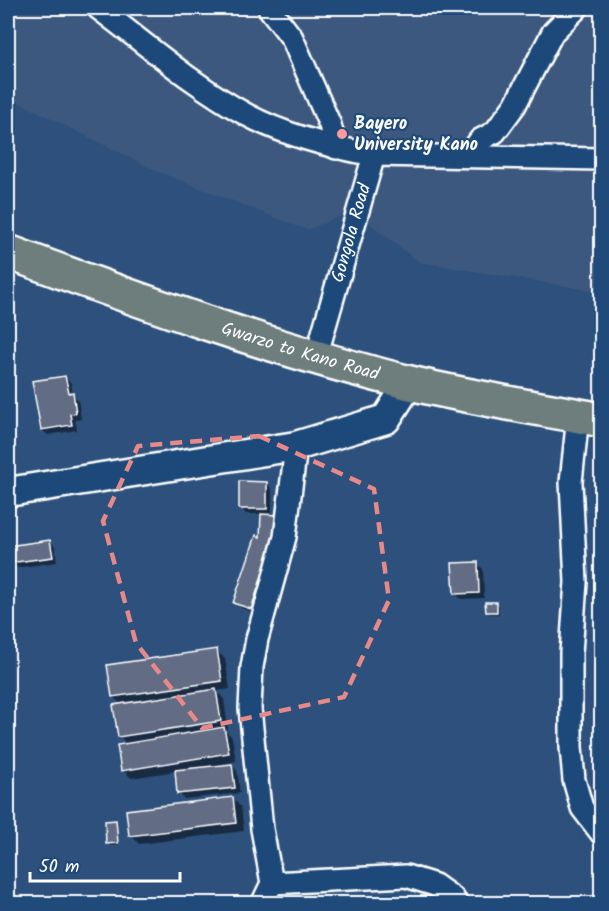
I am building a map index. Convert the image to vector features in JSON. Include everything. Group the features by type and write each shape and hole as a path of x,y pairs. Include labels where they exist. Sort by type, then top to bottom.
{"main road":[{"name":"Gwarzo to Kano Road","path":"8,252 207,324 316,357 409,382 590,418"}],"street":[{"path":"98,8 185,74 247,115 293,135 336,148 374,155 602,159"},
{"path":"269,8 292,38"},
{"path":"286,8 292,38 330,125 336,148"},
{"path":"468,156 480,140 495,132 515,105 553,32 577,8"},
{"name":"Gongola Road","path":"316,357 374,155"},
{"path":"8,492 296,446 386,419 409,382"},
{"path":"590,418 571,482 576,582 571,653 572,747 574,780 582,808 602,834"},
{"path":"262,903 272,883 262,829 250,708 252,677 257,639 285,537 296,446"},
{"path":"272,883 406,876 435,885 457,903"}],"highlighted area":[{"path":"259,436 374,489 389,600 344,697 202,728 136,643 103,521 138,446"}],"shaded area":[{"name":"Bayero University Kano","path":"8,8 601,8 601,292 419,262 369,223 343,215 307,230 159,172 8,97"}],"building":[{"path":"65,376 69,393 73,392 76,413 70,414 72,425 41,430 32,381"},
{"path":"239,481 267,482 267,509 239,509"},
{"path":"261,514 278,515 277,533 251,609 233,603 256,535 260,537"},
{"path":"50,540 53,557 9,563 8,546"},
{"path":"478,562 479,593 454,594 452,563"},
{"path":"485,602 497,602 497,612 486,612"},
{"path":"217,649 222,681 112,697 107,665"},
{"path":"216,689 221,721 118,737 113,705"},
{"path":"224,727 229,753 121,771 117,745"},
{"path":"232,764 235,788 177,794 175,770"},
{"path":"233,797 236,823 129,836 126,810"},
{"path":"116,820 118,843 106,844 105,821"}],"place":[{"name":"Bayero University Kano","path":"342,134"}]}
